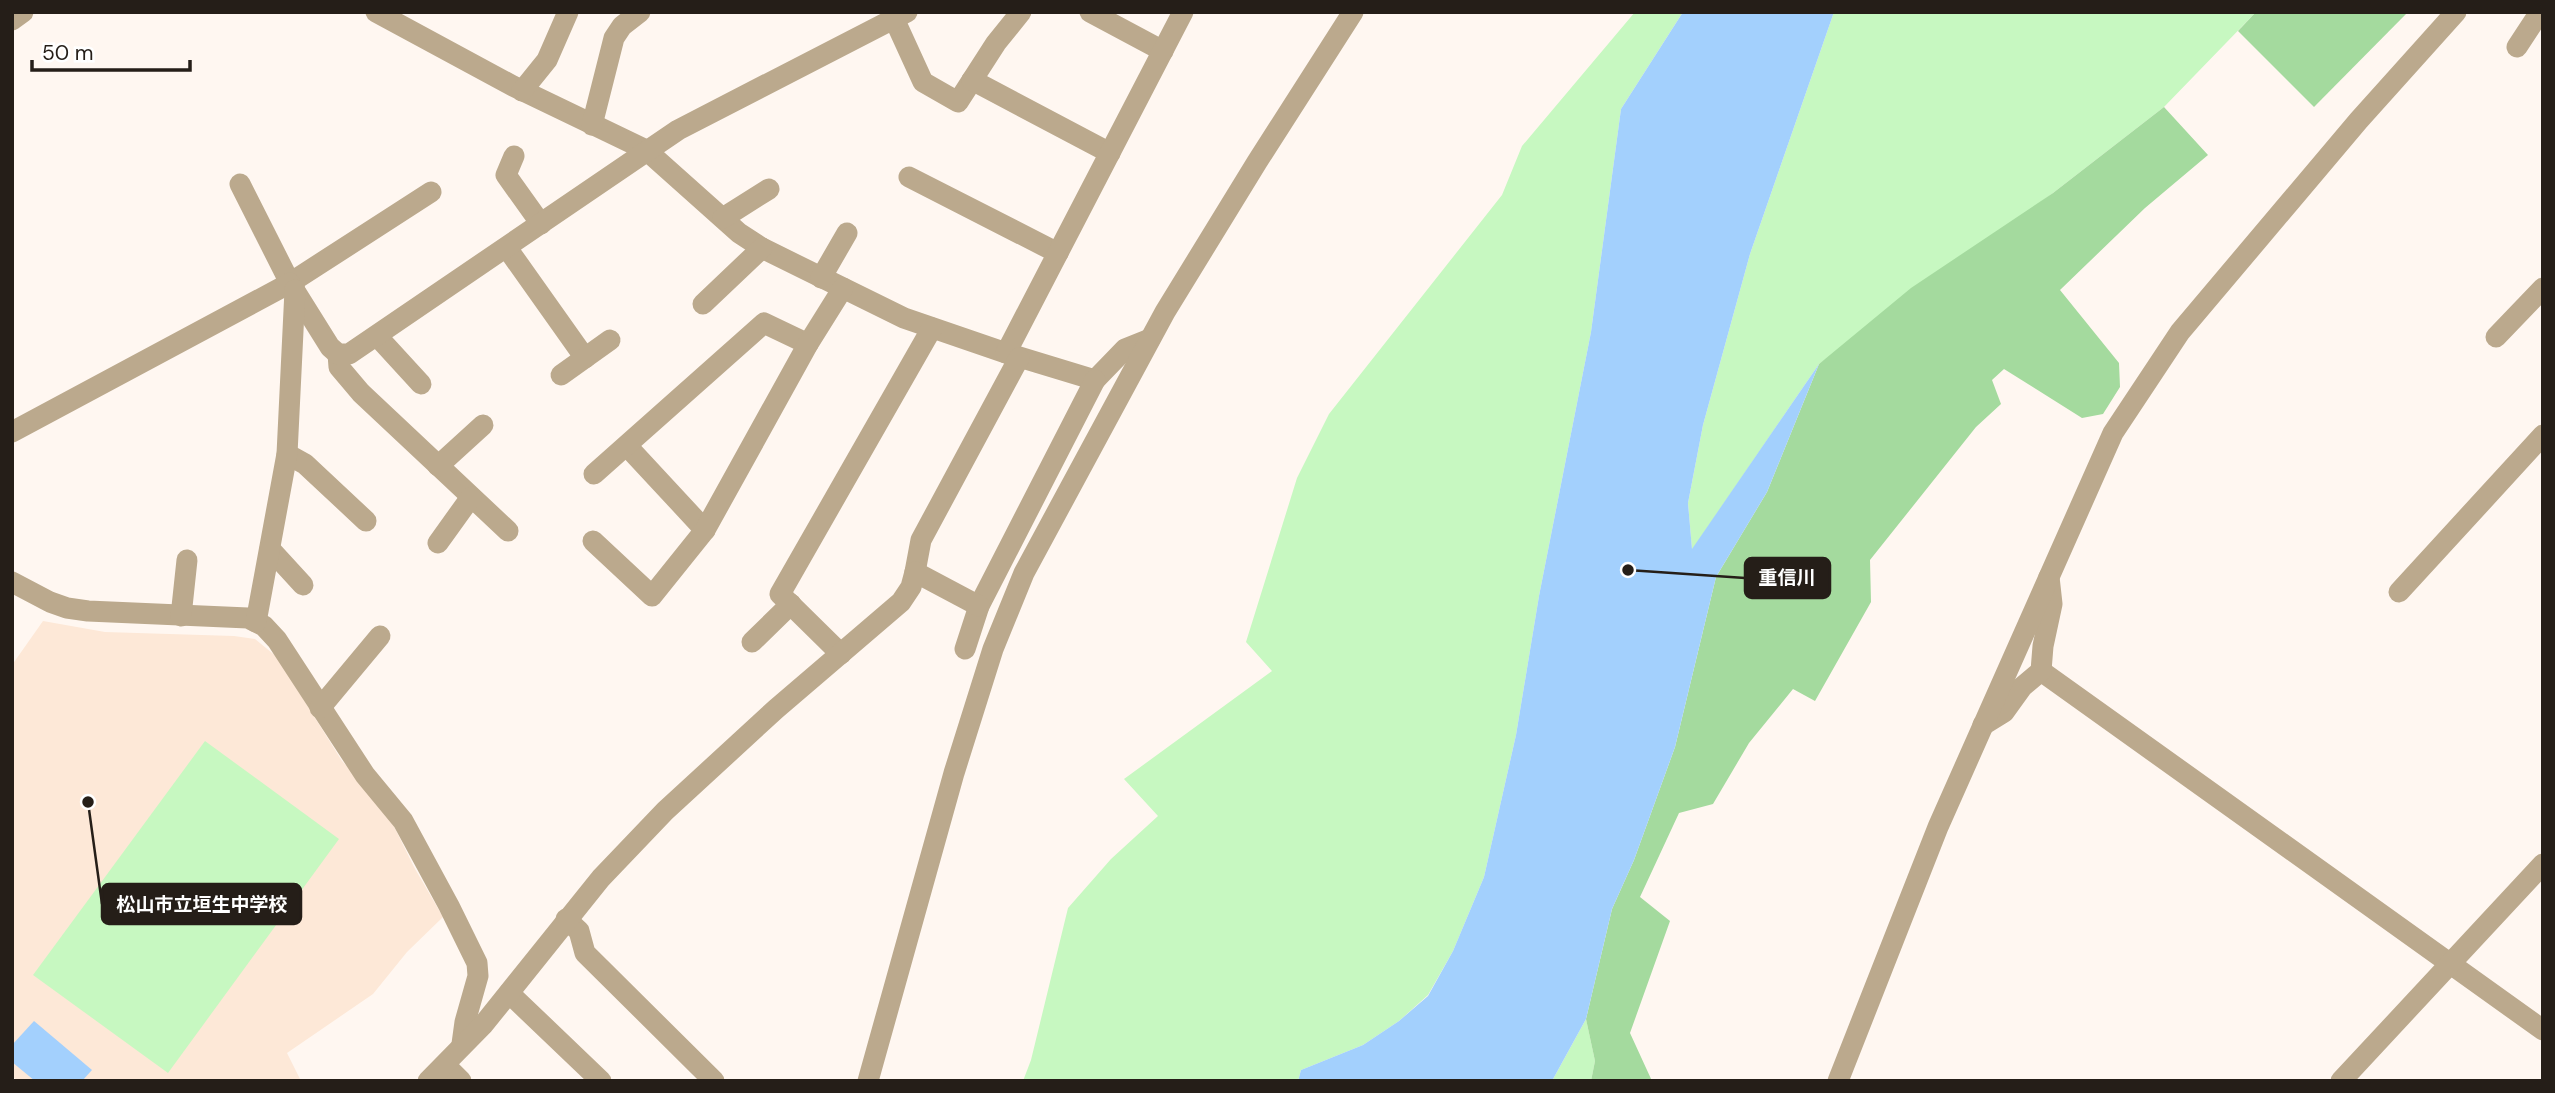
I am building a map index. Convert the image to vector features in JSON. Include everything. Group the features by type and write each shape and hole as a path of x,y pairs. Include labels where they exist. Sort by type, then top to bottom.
{"street":[{"path":"12,20 23,12"},
{"path":"376,12 522,91 646,150 739,233 762,248 904,318 1095,380"},
{"path":"522,91 547,60 568,12"},
{"path":"593,125 614,38 622,26 640,12"},
{"path":"240,184 292,287 330,347 338,354 349,354 678,130 898,14 923,82 958,102 996,43 1021,12"},
{"path":"1090,12 1163,51"},
{"path":"428,1081 483,1025 566,919 665,811 776,709 901,602 911,587 921,540 1012,355 1058,253 1183,12"},
{"path":"868,1081 954,773 993,649 1024,573 1150,339 1257,162 1353,12"},
{"path":"1838,1081 1938,827 2113,433 2180,332 2359,120 2456,12"},
{"path":"2517,47 2540,12"},
{"path":"972,80 1110,153"},
{"path":"514,156 506,175 541,223"},
{"path":"909,177 1058,253"},
{"path":"723,218 769,189"},
{"path":"12,432 292,287 431,192"},
{"path":"821,278 848,233"},
{"path":"507,248 585,358"},
{"path":"703,304 762,248"},
{"path":"256,622 287,454 292,287"},
{"path":"593,541 652,596 705,530 808,344 843,288"},
{"path":"2496,337 2543,288"},
{"path":"594,474 764,323 808,344"},
{"path":"841,654 780,594 932,328"},
{"path":"377,336 421,384"},
{"path":"965,649 979,606 1095,380 1125,349 1150,339"},
{"path":"561,375 610,340"},
{"path":"338,354 339,368 361,393 508,531"},
{"path":"438,466 483,425"},
{"path":"2399,592 2543,435"},
{"path":"627,446 705,530"},
{"path":"287,454 305,464 366,521"},
{"path":"439,543 471,497"},
{"path":"270,549 303,585"},
{"path":"181,615 187,560"},
{"path":"915,572 979,606"},
{"path":"1983,724 2004,712 2022,687 2041,671 2052,604 2049,575"},
{"path":"12,582 67,608 248,618 277,640 365,775 403,821 477,963 478,976 465,1022 462,1044"},
{"path":"752,642 790,604"},
{"path":"320,708 380,636"},
{"path":"2041,671 2543,1030"},
{"path":"2341,1081 2543,864"},
{"path":"566,919 579,931 585,953 714,1081"},
{"path":"509,993 595,1079"},
{"path":"445,1065 461,1081"}],"shaded area":[{"path":"43,621 105,632 255,639 277,657 342,761 383,804 414,867 443,917 407,952 373,994 287,1053 301,1081 18,1081 12,1076 12,665"}],"green space":[{"path":"1635,12 1683,12 1621,109 1591,332 1539,596 1516,735 1484,877 1453,951 1428,995 1399,1021 1363,1045 1301,1070 1298,1081 1023,1081 1031,1060 1068,908 1111,859 1158,816 1124,779 1272,671 1246,642 1297,478 1329,414 1502,195 1522,146"},
{"path":"1834,12 2256,12 2164,107 2053,193 1819,364 1692,550 1688,503 1703,425 1750,254"},
{"path":"2256,12 2408,12 2314,107 2238,31"},
{"path":"2164,107 2208,155 2145,208 2060,290 2119,363 2120,387 2103,414 2082,418 2004,369 1992,380 2001,404 1976,427 1870,560 1871,602 1815,701 1793,689 1749,743 1713,804 1679,813 1640,897 1670,921 1630,1033 1652,1081 1591,1081 1595,1061 1586,1019 1612,909 1634,860 1675,747 1716,577 1767,492 1819,364 1911,288 2053,193"},
{"path":"205,741 339,839 168,1073 33,975"},
{"path":"1586,1019 1595,1061 1591,1081 1552,1081"}],"water":[{"path":"1683,12 1834,12 1750,254 1703,425 1688,503 1692,549 1819,364 1767,492 1716,577 1675,747 1634,860 1612,909 1586,1019 1552,1081 1298,1081 1301,1070 1363,1045 1399,1021 1428,996 1453,951 1484,877 1516,735 1539,596 1591,332 1621,109"},
{"path":"34,1021 92,1070 82,1081 35,1081 12,1062 12,1045"}],"place":[{"name":"重信川","path":"1628,570"},
{"name":"松山市立垣生中学校","path":"88,802"}]}
